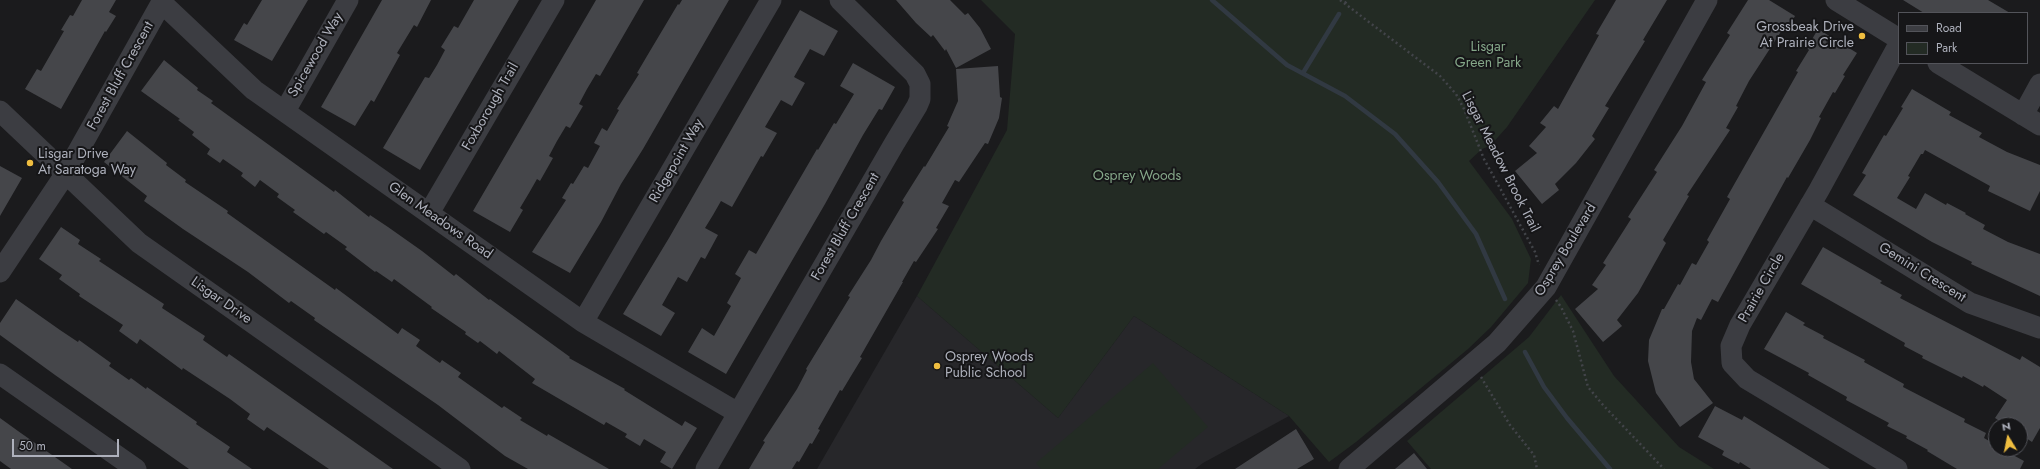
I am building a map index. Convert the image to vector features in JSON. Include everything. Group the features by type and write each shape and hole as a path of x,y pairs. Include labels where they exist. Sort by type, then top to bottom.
{"street":[{"name":"Spicewood Way","path":"285,111 348,0"},
{"name":"Foxborough Trail","path":"429,214 554,0"},
{"name":"Ridgepoint Way","path":"583,322 771,0"},
{"name":"Forest Bluff Crescent","path":"706,469 920,99 920,84 915,74 840,0"},
{"name":"Osprey Boulevard","path":"1349,469 1497,343 1546,294 1707,0"},
{"path":"1836,0 1898,38"},
{"name":"Glen Meadows Road","path":"162,2 239,78 429,214 583,322 738,413"},
{"name":"Forest Bluff Crescent","path":"0,272 66,173 162,2"},
{"name":"Prairie Circle","path":"1897,469 1747,379 1732,363 1731,346 1740,325 1810,205 1898,46"},
{"path":"1940,64 2032,120 2040,84"},
{"name":"Lisgar Drive","path":"0,111 139,243 460,469"},
{"name":"Gemini Crescent","path":"1810,205 1970,303 2040,328"},
{"path":"0,374 136,469"}],"path":[{"name":"Lisgar Meadow Brook Trail","path":"1340,0 1440,76 1456,94 1464,109 1484,159 1535,252 1546,294 1561,307 1573,331 1588,387 1603,405 1664,469"},
{"path":"1345,4 1348,0"},
{"path":"1481,377 1510,425 1534,455 1537,469"}],"shaded area":[{"name":"Osprey Woods Public School","path":"917,296 1058,418 1134,316 1289,416 1203,463 1195,469 817,469"}],"green space":[{"name":"Osprey Woods","path":"981,0 1595,0 1507,127 1490,146 1482,149 1469,161 1512,219 1531,259 1528,283 1491,327 1468,349 1356,442 1329,462 1289,416 1134,316 1058,418 917,296 1007,130 1015,34"},
{"path":"1561,295 1614,376 1679,447 1714,469 1431,469 1407,441 1529,337"},
{"path":"1153,363 1208,427 1158,469 1041,469 1036,463"}],"building":[{"path":"82,0 116,0 109,12 116,16 106,32 105,31 61,109 25,89 37,69 41,71 64,31 61,30 70,15 73,16"},
{"path":"262,0 308,0 272,61 234,40 244,23 247,25"},
{"path":"382,0 431,0 417,27 414,25 397,53 400,55 374,102 371,100 355,126 321,107"},
{"path":"474,0 519,0 420,170 383,148 425,77 429,78 437,65 445,50 441,47 454,26 458,28"},
{"path":"596,0 644,0 600,76 596,74 587,89 579,104 583,106 570,128 566,126 557,141 549,156 553,158 540,181 537,179 520,208 523,210 510,232 473,211"},
{"path":"682,0 729,0 570,273 532,252 566,200 562,198 571,183 573,184 584,166 588,168 600,146 594,143 602,128 607,131 619,110 617,109 639,74 637,73 678,4 679,5"},
{"path":"896,0 950,0 965,15 968,13 980,28 991,49 956,68 946,49 945,51 933,35 931,37 916,23"},
{"path":"1616,0 1667,0 1643,40 1645,41 1605,106 1609,108 1592,136 1595,139 1576,163 1555,184 1559,190 1542,204 1515,171 1537,153 1529,146 1546,127 1540,123 1554,106 1558,109 1599,35 1596,34"},
{"path":"1748,0 1769,0 1795,16 1786,32 1782,30 1749,81 1736,106 1738,107 1726,128 1730,130 1687,195 1689,196 1663,240 1666,243 1638,293 1617,320 1622,326 1603,342 1575,309 1598,289 1592,285 1606,265 1603,263 1631,219 1628,217 1657,172 1654,170 1682,126 1706,82 1702,80 1730,35 1727,33"},
{"path":"1903,0 1988,0 2008,12 1922,12"},
{"path":"800,10 838,31 824,56 810,49 794,77 805,83 792,106 781,100 765,127 777,133 763,157 761,156 732,207 721,201 705,228 718,235 705,259 701,257 687,282 678,277 662,305 675,313 661,336 623,314 669,238"},
{"path":"1818,29 1857,53 1843,75 1845,76 1835,93 1833,92 1819,117 1821,118 1810,140 1788,178 1787,177 1718,302 1712,299 1701,320 1697,318 1692,331 1691,362 1694,379 1713,403 1680,427 1656,393 1648,361 1649,340 1662,309 1664,309 1678,284 1680,285 1692,263 1696,265 1709,242 1707,240 1730,199 1727,197 1798,72 1796,71 1809,50 1807,48"},
{"path":"164,60 198,88 197,90 213,101 211,103 334,192 335,190 369,217 370,215 388,227 454,276 456,274 489,300 490,299 570,357 569,358 625,389 624,390 682,426 685,421 697,428 672,469 660,462 666,452 644,439 640,446 625,437 627,434 606,422 604,425 532,383 535,379 499,351 497,354 480,341 478,343 465,334 466,332 431,308 432,307 394,279 392,282 376,271 375,272 345,249 347,247 326,232 324,234 293,212 295,210 277,197 279,194 260,180 255,187 241,176 243,173 223,159 220,163 207,154 210,149 192,135 194,132 178,120 180,119 141,91"},
{"path":"853,63 895,87 882,110 879,109 863,135 825,204 726,374 688,352 702,328 714,336 731,306 727,303 741,278 735,274 749,250 756,254 817,149 818,150 834,123 836,124 854,94 840,86"},
{"path":"998,66 1000,97 1002,98 999,118 988,144 985,143 959,182 955,180 942,203 949,206 936,228 938,229 916,262 914,261 860,357 862,358 842,391 840,390 818,429 820,430 812,444 810,443 799,462 797,461 792,469 749,469 765,442 763,441 797,389 807,370 806,369 850,297 848,296 871,260 904,202 902,201 949,127 947,126 958,101 956,69"},
{"path":"1912,89 1951,112 1949,115 1982,133 1979,137 2007,152 2040,165 2040,191 2030,211 1988,191 1990,186 1925,150 1908,176 1910,177 1897,198 1916,209 1925,193 1946,205 1947,203 1966,213 1965,214 1985,225 1983,229 2008,242 2040,254 2040,296 1971,264 1972,262 1932,242 1853,195 1866,175 1862,173 1884,135 1886,136 1903,108 1901,107"},
{"path":"127,131 167,163 166,165 186,180 185,182 228,211 227,213 335,290 336,288 398,334 402,328 420,340 416,346 440,363 442,360 461,373 458,377 502,408 504,406 522,418 520,420 547,436 548,434 609,469 528,469 505,456 438,405 314,320 315,318 291,301 289,303 248,272 144,201 147,196 104,162"},
{"path":"0,166 22,178 0,216"},
{"path":"61,227 80,240 78,244 101,259 99,261 164,304 162,308 205,336 203,340 227,357 229,354 393,469 329,469 267,427 264,431 247,419 250,414 230,399 183,368 182,370 140,339 137,344 119,331 123,325 79,296 80,294 59,279 62,275 39,259"},
{"path":"1823,247 1882,281 1880,283 1902,295 1900,298 2020,360 2022,356 2040,367 2040,428 2032,442 2028,439 2028,417 1996,417 2007,400 1984,385 1983,387 1963,376 1962,378 1922,358 1923,356 1904,346 1905,343 1801,284"},
{"path":"16,299 78,342 79,340 111,363 109,366 129,380 131,378 146,389 147,387 197,422 196,424 230,447 227,452 252,469 189,469 55,375 0,335 0,323"},
{"path":"1786,312 1805,323 1803,325 1824,336 1823,338 1865,360 1864,362 1904,384 1903,387 1965,419 1964,422 1986,433 1984,438 1988,440 1988,457 2017,457 2024,461 2020,469 1957,469 1906,438 1907,436 1887,426 1889,423 1846,400 1847,397 1808,375 1809,373 1764,349"},
{"path":"1715,406 1742,420 1744,416 1830,469 1751,469 1740,462 1739,464 1722,455 1724,451 1698,437"},
{"path":"0,418 72,469 11,469 0,461"},
{"path":"1296,429 1314,459 1297,469 1235,469"},
{"path":"1414,453 1427,469 1395,469"}],"waterway":[{"path":"1212,0 1287,65 1345,96 1395,134 1438,182 1476,234 1505,299"},
{"path":"1303,73 1339,14"},
{"path":"1525,352 1544,387 1567,418 1610,469"}],"place":[{"name":"Grossbeak Drive At Prairie Circle","path":"1862,36"},
{"name":"Lisgar Drive At Saratoga Way","path":"30,163"},
{"name":"Osprey Woods Public School","path":"937,366"}],"park label":[{"name":"Lisgar Green Park","path":"1488,56"}]}
